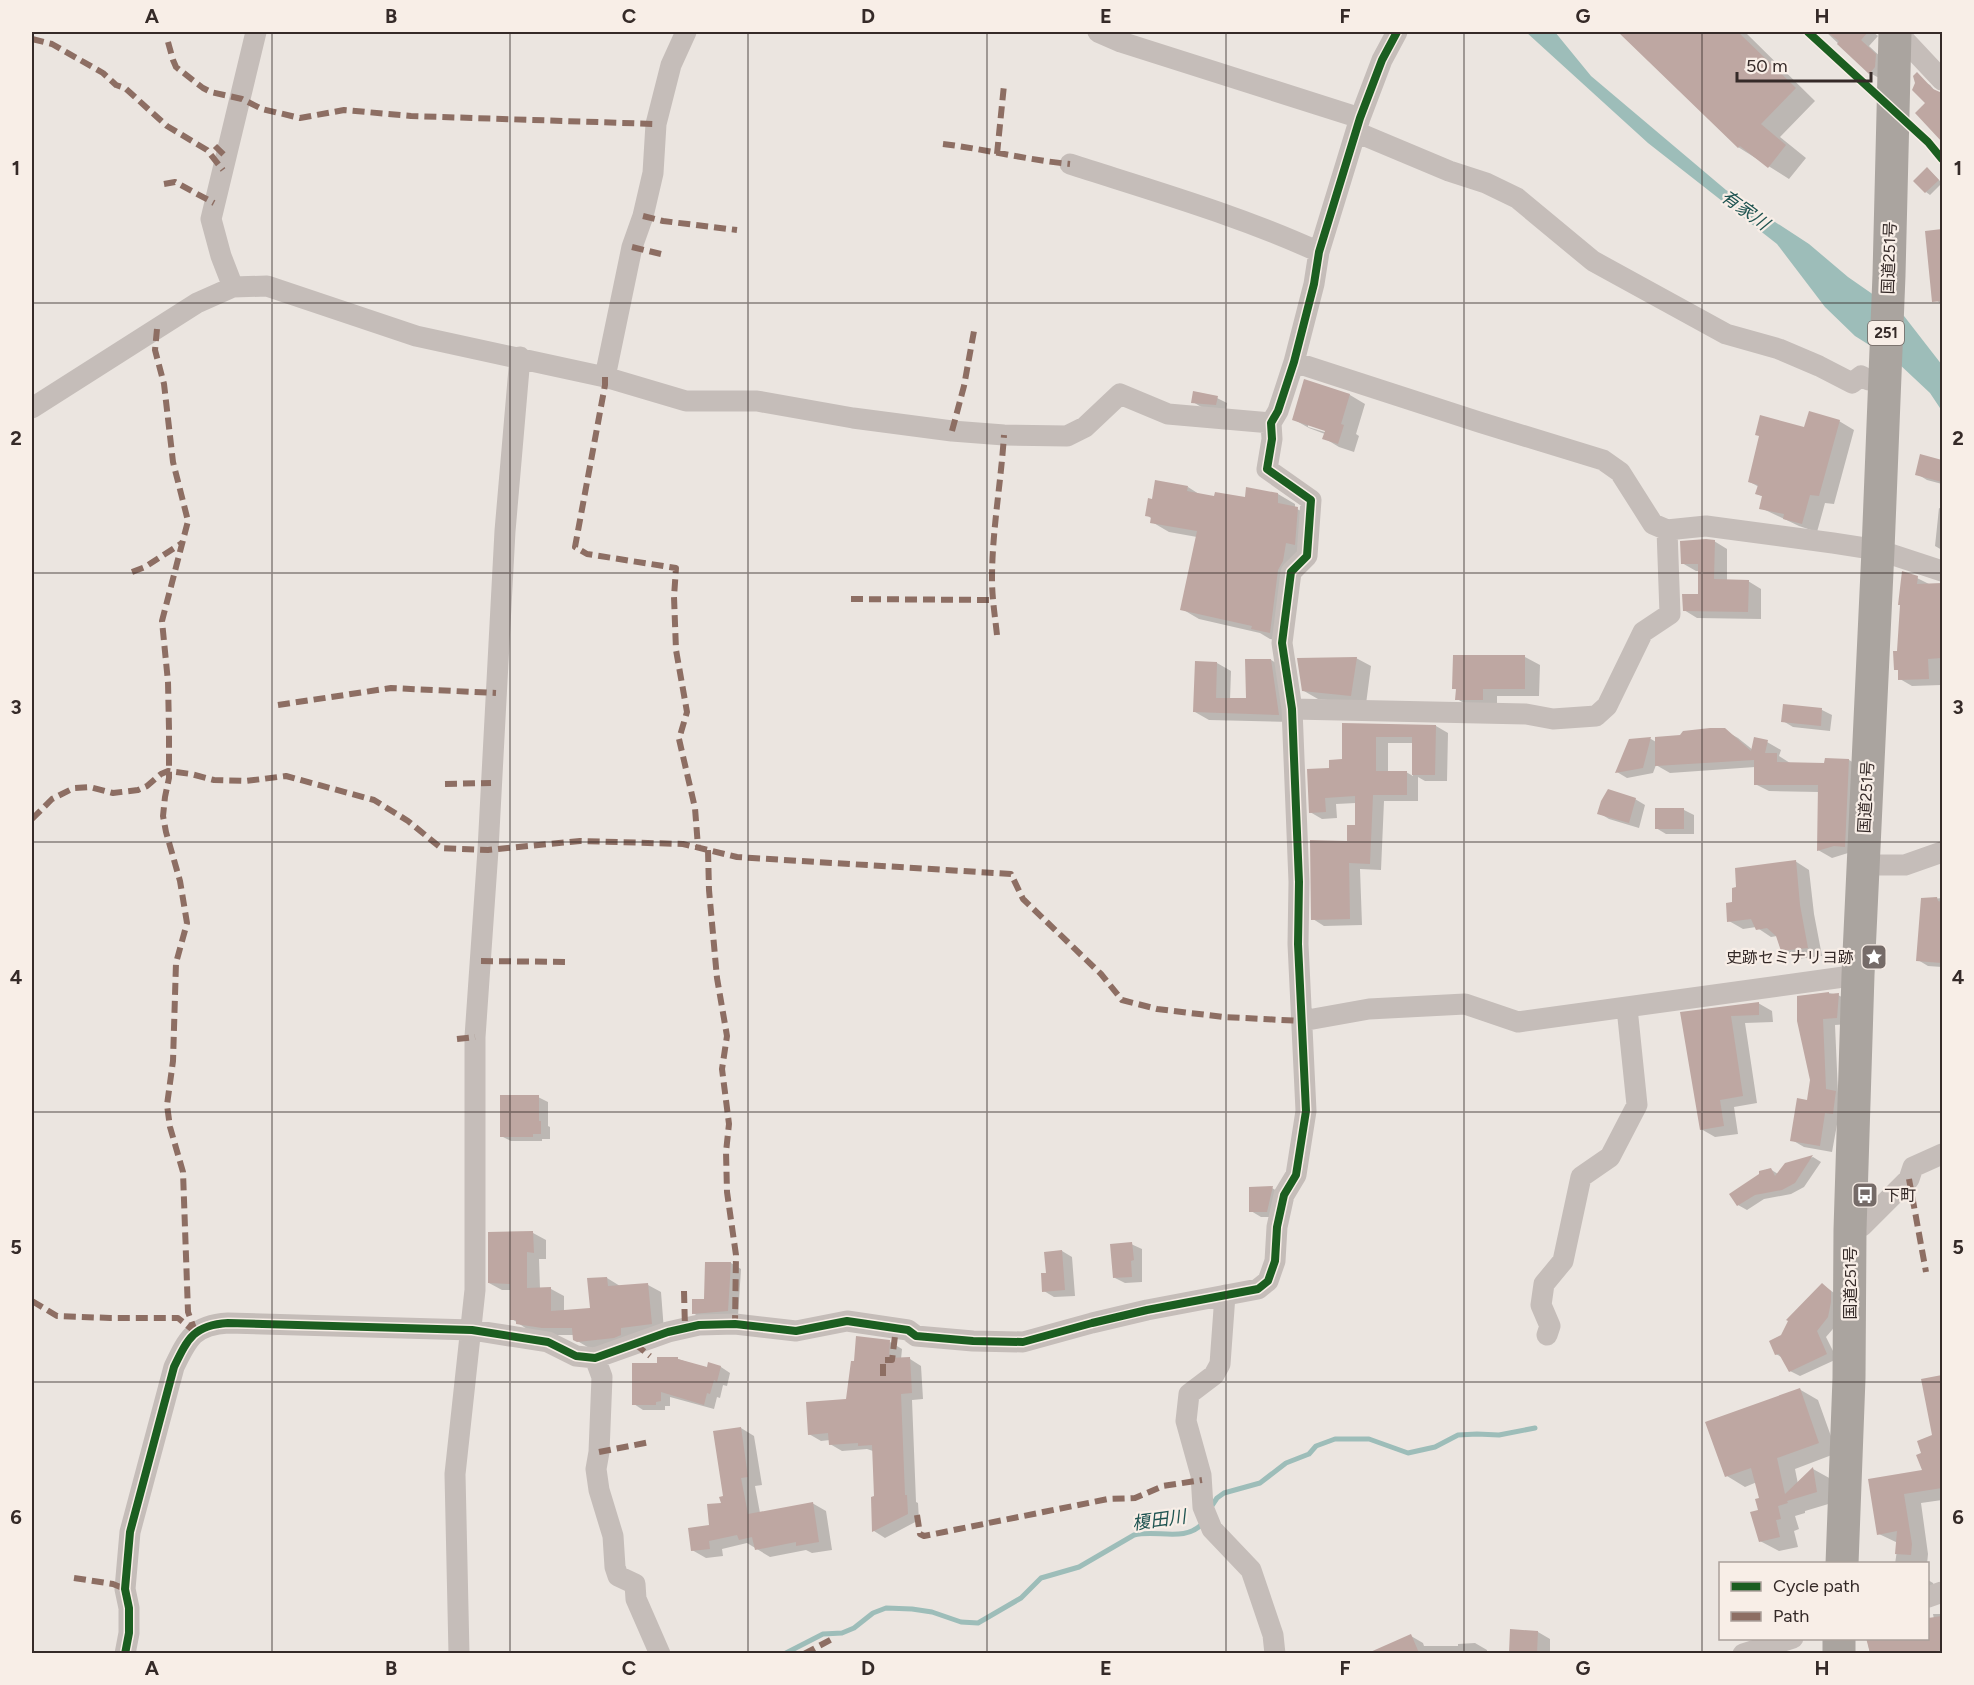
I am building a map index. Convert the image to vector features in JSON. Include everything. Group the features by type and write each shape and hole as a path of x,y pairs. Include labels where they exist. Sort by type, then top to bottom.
{"highway":[{"name":"国道251号","path":"1842,1562 1849,1378 1850,1230 1858,975 1878,550 1876,386 1889,275 1891,165 1903,39"}],"street":[{"path":"233,287 221,256 211,219 256,32"},
{"path":"605,377 632,247 643,216 652,174 656,124 671,65 686,32"},
{"path":"1098,32 1358,125 1449,171 1486,183 1517,198 1593,261 1726,334 1779,349 1820,366 1852,383 1861,376 1876,386"},
{"path":"125,1653 129,1633 129,1608 125,1589 130,1532 174,1367 186,1341 195,1331 205,1326 228,1323 472,1330 548,1342 576,1356 595,1358 668,1332 699,1325 735,1324 796,1330 847,1321 908,1330 916,1336 973,1341 1023,1342 1092,1323 1258,1289 1268,1281 1275,1261 1277,1227 1284,1195 1296,1175 1306,1111 1298,944 1299,882 1292,709 1282,643 1290,572 1307,556 1311,500 1267,469 1272,439 1271,423 1278,411 1294,362 1314,284 1319,252 1358,125 1382,60 1397,32"},
{"path":"1918,32 1903,39 1942,80"},
{"path":"1070,164 1234,216 1319,252"},
{"path":"32,408 197,303 233,287 267,286 416,336 605,377 686,401 757,401 853,418 952,431 1068,436 1085,428 1120,394 1168,414 1271,423"},
{"path":"459,1653 455,1474 475,1290 475,1038 488,850 505,531 520,357"},
{"path":"1294,362 1604,460 1620,472 1653,524 1667,530 1706,526 1878,550 1942,571"},
{"path":"1292,709 1526,714 1553,719 1596,716 1607,706 1643,632 1670,614 1667,530"},
{"path":"1863,865 1905,865 1942,852"},
{"path":"1302,1021 1369,1009 1465,1004 1518,1022 1858,975"},
{"path":"1547,1335 1550,1326 1541,1305 1544,1284 1563,1261 1581,1177 1610,1157 1637,1105 1627,1008"},
{"path":"1850,1230 1862,1226 1909,1179 1913,1167 1942,1154"},
{"path":"1225,1295 1220,1364 1214,1375 1188,1394 1186,1421 1201,1475 1203,1507 1212,1529 1251,1570 1273,1635 1275,1653"},
{"path":"595,1358 602,1377 599,1452 596,1469 599,1490 613,1536 615,1567 618,1576 635,1584 636,1599 660,1653"},
{"path":"1743,1653 1786,1640"}],"water":[{"name":"有家川","path":"1526,32 1555,32 1591,76 1726,190 1809,244 1848,277 1904,316 1942,365 1942,411 1930,393 1898,363 1855,336 1825,307 1777,244 1648,143"}],"building":[{"path":"1618,32 1738,32 1796,88 1761,124 1786,145 1768,168 1740,146 1738,148"},
{"path":"1827,32 1868,32 1861,40 1876,54 1875,67 1869,74 1837,44 1839,41"},
{"path":"1917,72 1933,89 1942,93 1942,142 1915,113 1925,103 1912,90 1915,83 1913,76"},
{"path":"1927,167 1939,180 1925,193 1913,181"},
{"path":"1942,229 1942,301 1932,302 1925,231"},
{"path":"1304,379 1350,394 1338,444 1322,439 1325,431 1292,420"},
{"path":"1193,391 1218,396 1216,405 1191,403"},
{"path":"1809,411 1840,420 1819,496 1810,495 1802,524 1783,519 1784,514 1759,509 1762,496 1755,494 1758,485 1748,482 1759,436 1755,435 1760,415 1804,427"},
{"path":"1920,454 1942,460 1942,482 1915,475"},
{"path":"1155,480 1188,486 1187,491 1214,496 1215,492 1245,497 1246,487 1278,493 1278,503 1298,507 1295,545 1286,543 1283,561 1278,570 1270,633 1251,629 1252,626 1180,610 1197,531 1150,523 1151,517 1145,516 1148,498 1152,499"},
{"path":"1715,540 1714,579 1749,580 1748,612 1683,611 1682,594 1698,594 1698,564 1681,564 1680,541"},
{"path":"1902,571 1918,576 1917,584 1942,583 1942,658 1928,659 1929,679 1898,680 1898,670 1894,670 1893,651 1897,651 1900,605 1898,605"},
{"path":"1453,655 1525,655 1525,689 1483,689 1483,700 1455,700 1456,689 1452,689"},
{"path":"1357,657 1351,696 1302,691 1297,658"},
{"path":"1245,659 1271,659 1279,715 1193,712 1195,661 1217,662 1216,698 1246,698"},
{"path":"1783,704 1822,708 1821,726 1781,722"},
{"path":"1342,723 1436,725 1435,775 1412,775 1412,737 1376,737 1376,771 1407,771 1407,795 1373,795 1370,864 1349,863 1350,919 1311,920 1310,840 1347,841 1347,825 1355,825 1355,796 1325,798 1326,812 1309,813 1307,769 1329,768 1329,760 1342,759"},
{"path":"1725,728 1751,751 1754,737 1768,740 1765,753 1777,753 1777,762 1824,763 1825,758 1849,759 1845,847 1834,846 1817,851 1818,785 1754,785 1754,760 1655,766 1655,737 1680,735 1683,731"},
{"path":"1651,737 1643,768 1615,773 1629,739"},
{"path":"1608,789 1636,798 1629,823 1597,814"},
{"path":"1655,808 1684,808 1684,829 1655,829"},
{"path":"1796,860 1800,905 1808,948 1781,951 1776,936 1767,928 1756,930 1751,919 1727,922 1726,903 1732,902 1732,888 1736,887 1735,868"},
{"path":"1937,897 1938,901 1942,902 1942,963 1916,961 1921,898"},
{"path":"1829,992 1829,994 1839,993 1837,1018 1823,1019 1826,1089 1836,1091 1833,1114 1825,1113 1820,1146 1790,1141 1797,1098 1807,1100 1810,1080 1797,1021 1797,996"},
{"path":"1759,1002 1759,1015 1731,1016 1743,1096 1720,1100 1724,1126 1700,1130 1680,1012"},
{"path":"500,1095 539,1095 541,1134 533,1134 533,1137 500,1137"},
{"path":"1813,1155 1795,1183 1782,1190 1755,1195 1737,1206 1729,1194 1759,1174 1759,1171 1771,1168 1775,1176 1785,1163"},
{"path":"1273,1186 1267,1212 1249,1212 1249,1187"},
{"path":"533,1231 534,1253 527,1252 527,1288 551,1287 551,1311 590,1308 587,1278 607,1277 608,1286 648,1283 652,1324 621,1328 621,1335 614,1338 577,1342 573,1340 572,1328 542,1328 516,1324 516,1320 510,1320 510,1284 488,1283 488,1232"},
{"path":"1132,1242 1134,1260 1131,1261 1132,1277 1113,1278 1110,1244"},
{"path":"1062,1250 1065,1290 1042,1292 1041,1273 1046,1273 1044,1252"},
{"path":"705,1262 731,1262 728,1311 692,1314 692,1299 704,1299"},
{"path":"1822,1283 1831,1291 1828,1317 1817,1331 1827,1354 1789,1372 1779,1354 1775,1355 1769,1341 1781,1335 1788,1321 1786,1320"},
{"path":"856,1336 890,1340 889,1358 910,1357 912,1393 901,1394 905,1495 907,1495 908,1514 872,1532 871,1497 874,1496 872,1445 858,1446 858,1443 829,1445 828,1433 808,1435 806,1402 846,1399 851,1361 854,1361"},
{"path":"657,1357 678,1357 678,1359 707,1367 708,1362 721,1366 717,1382 714,1380 704,1405 661,1392 661,1401 656,1402 656,1405 632,1405 632,1363 657,1363"},
{"path":"1942,1375 1942,1459 1940,1459 1942,1488 1904,1494 1912,1544 1911,1555 1895,1554 1897,1531 1877,1535 1868,1479 1922,1470 1916,1455 1921,1453 1917,1441 1932,1435 1921,1379"},
{"path":"1800,1388 1819,1443 1777,1458 1785,1494 1813,1467 1817,1492 1778,1506 1781,1519 1776,1520 1780,1537 1759,1542 1750,1512 1758,1510 1755,1499 1759,1498 1751,1468 1725,1477 1705,1422"},
{"path":"741,1427 748,1477 741,1478 748,1514 813,1502 819,1542 796,1546 796,1542 755,1550 752,1537 739,1540 737,1535 709,1541 710,1549 691,1551 688,1528 709,1525 707,1504 721,1503 719,1497 723,1496 713,1431"},
{"path":"1942,1616 1942,1650 1922,1653 1870,1653 1867,1640 1929,1640 1929,1618"},
{"path":"1510,1629 1538,1631 1537,1653 1509,1653"},
{"path":"1411,1634 1419,1653 1368,1653"}],"waterway":[{"name":"榎田川","path":"1211,1507 1224,1493 1260,1483 1286,1463 1309,1454 1316,1446 1335,1439 1369,1439 1408,1453 1435,1447 1458,1435 1499,1435 1535,1428"},
{"name":"榎田川","path":"784,1654 823,1634 842,1633 854,1628 873,1613 886,1608 932,1612 961,1622 978,1623 1021,1598 1041,1578 1079,1567 1134,1535 1179,1534 1196,1529 1203,1523"}],"marked path":[{"path":"32,39 52,44 103,73 116,85 125,88 167,126 207,150 223,170"},
{"path":"168,42 176,67 203,88 242,99 262,109 300,118 344,110 411,116 656,124"},
{"path":"997,154 1004,85"},
{"path":"943,144 1070,164"},
{"path":"215,146 226,157"},
{"path":"164,184 175,182 214,203"},
{"path":"643,216 663,221 737,230"},
{"path":"632,247 661,254"},
{"path":"157,329 155,350 164,384 173,462 188,521 162,621 168,682 169,729 169,778 163,816 180,881 187,923 176,963 173,1061 167,1105 170,1127 183,1172 188,1312 195,1331"},
{"path":"952,431 964,386 974,331"},
{"path":"605,377 575,547 587,554 676,568 674,597 676,650 687,712 679,739 695,808 698,847"},
{"path":"997,635 992,561 1004,435"},
{"path":"132,572 145,567 182,543"},
{"path":"851,599 993,600"},
{"path":"278,705 391,688 496,693"},
{"path":"32,819 52,799 74,788 90,787 113,793 138,790 168,771 214,780 246,781 286,776 374,800 408,821 441,848 488,850 580,841 683,844 737,857 1011,874 1023,899 1101,974 1122,1000 1157,1009 1224,1017 1302,1021"},
{"path":"445,784 491,783"},
{"path":"708,850 709,890 717,978 727,1036 722,1069 729,1124 726,1152 727,1192 736,1255 735,1324"},
{"path":"481,961 569,962"},
{"path":"457,1039 475,1037"},
{"path":"1909,1179 1926,1272"},
{"path":"684,1291 685,1328"},
{"path":"32,1301 57,1316 178,1318 194,1331"},
{"path":"883,1376 883,1360 892,1360 896,1328"},
{"path":"635,1344 650,1356"},
{"path":"599,1452 650,1442"},
{"path":"917,1515 920,1534 924,1536 1108,1499 1135,1498 1163,1486 1202,1480"},
{"path":"74,1578 113,1584 125,1589"},
{"path":"804,1654 832,1639"}],"cycle path":[{"path":"125,1654 129,1633 129,1608 125,1589 130,1532 174,1367 188,1341 200,1330 216,1324 472,1330 548,1342 576,1356 595,1358 668,1332 699,1325 735,1324 796,1331 847,1321 908,1330 916,1336 973,1341 1023,1342 1147,1310 1258,1289 1268,1281 1275,1261 1277,1227 1284,1195 1296,1175 1306,1111 1298,944 1299,882 1292,709 1282,643 1291,572 1307,556 1311,500 1267,469 1272,439 1271,423 1278,411 1294,362 1314,284 1319,252 1360,118 1382,60 1397,32"},
{"path":"1808,32 1928,142 1942,159"}],"place":[{"name":"史跡セミナリヨ跡","path":"1874,957"},
{"name":"下町","path":"1865,1195"}]}
